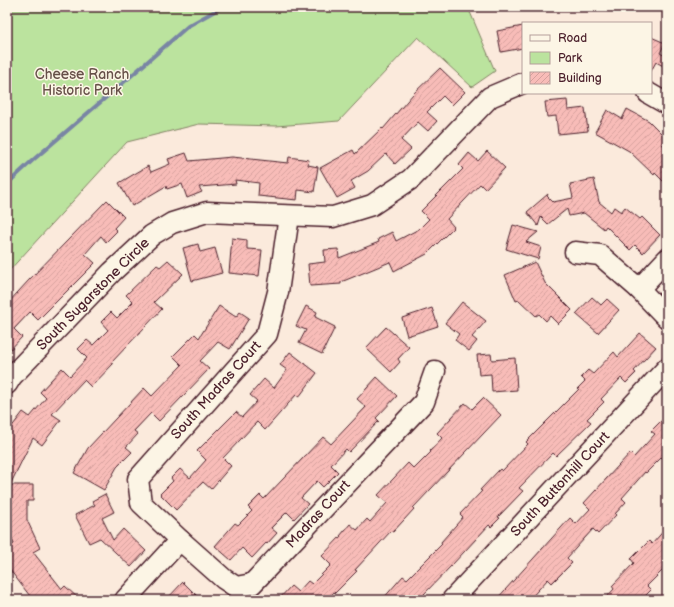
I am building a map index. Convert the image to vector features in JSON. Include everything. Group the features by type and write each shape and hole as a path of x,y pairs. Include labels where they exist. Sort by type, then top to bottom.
{"street":[{"name":"South Sugarstone Circle","path":"7,384 12,376 112,272 152,235 172,223 207,212 333,217 372,205 411,179 490,97 522,83"},
{"path":"650,94 667,104"},
{"name":"South Madras Court","path":"180,540 142,503 138,479 267,334 278,292 289,216"},
{"path":"575,252 600,255 638,289 667,318"},
{"path":"638,289 667,259"},
{"name":"South Buttonhill Court","path":"452,600 667,368"},
{"name":"Madras Court","path":"180,540 224,579 236,587 252,584 424,402 435,371"},
{"path":"125,600 180,540"}],"green space":[{"name":"Cheese Ranch Historic Park","path":"7,7 483,7 470,12 495,71 472,87 418,37 339,121 276,126 199,124 127,142 7,273"}],"building":[{"path":"522,26 522,48 501,52 497,31"},
{"path":"652,37 665,43 660,53 667,57 667,68 656,62 652,69"},
{"path":"440,68 465,92 452,105 443,96 427,112 437,121 428,131 418,122 401,140 411,149 395,164 386,154 368,171 351,181 355,188 337,198 320,168 353,150 355,154 382,128 383,129 413,94"},
{"path":"567,100 568,110 585,108 588,131 558,134 556,116 547,117 545,102"},
{"path":"627,109 649,121 667,139 662,144 667,150 667,185 655,173 654,175 629,151 595,132 607,110 622,119"},
{"path":"487,151 505,168 485,189 480,184 447,219 454,227 427,254 394,271 390,262 341,282 341,284 310,286 308,264 325,262 324,250 338,249 339,258 379,242 378,239 392,232 396,241 419,229 429,219 421,211 463,169 459,165 469,153 478,161"},
{"path":"186,153 189,161 232,157 288,163 289,157 309,160 308,165 318,167 314,192 298,190 297,200 258,196 259,183 235,180 236,184 199,187 202,192 187,198 182,184 167,189 166,186 132,206 119,183 148,166 151,172 170,164 168,159"},
{"path":"594,179 599,202 611,212 614,207 621,212 625,207 640,219 642,217 660,235 643,253 635,245 630,250 606,226 604,229 584,213 569,216 567,209 548,224 541,217 538,226 527,212 548,194 547,196 553,202 573,198 570,184"},
{"path":"107,200 124,217 114,228 117,231 106,242 101,236 85,254 95,263 38,320 30,312 14,329 22,337 7,353 7,304"},
{"path":"513,225 538,232 526,242 541,247 538,259 506,249"},
{"path":"232,238 247,240 247,249 262,250 259,276 229,273"},
{"path":"198,244 200,252 215,248 222,273 192,281 183,248"},
{"path":"168,260 183,274 154,302 162,309 111,363 113,364 91,387 84,380 52,414 61,420 42,445 33,438 10,485 33,485 33,501 27,501 27,520 40,548 33,552 62,589 65,586 80,600 33,600 7,564 7,547 14,544 7,528 7,433 23,412 30,417 46,398 40,392 62,368 70,376 87,358 78,349 87,340 93,345 108,330 101,322 111,312 117,318 133,302 126,295 157,265 160,267"},
{"path":"535,262 545,283 572,310 558,324 550,316 546,321 539,314 536,316 519,300 516,301 505,275"},
{"path":"592,297 601,305 607,299 619,310 598,333 576,314"},
{"path":"462,302 486,321 472,337 477,341 469,351 455,340 459,334 445,323"},
{"path":"219,306 236,317 240,312 249,318 230,349 218,342 200,361 209,369 159,421 151,413 134,431 138,434 126,447 132,452 117,467 104,490 74,473 88,448 144,388 152,396 182,365 173,356 195,334 199,338"},
{"path":"306,306 317,312 315,317 335,327 322,354 299,343 306,330 296,326"},
{"path":"432,308 438,326 407,336 402,318"},
{"path":"386,327 409,347 398,359 400,362 391,372 366,348"},
{"path":"640,333 656,347 634,371 636,373 626,383 621,378 601,399 604,402 587,419 591,422 556,456 553,453 519,488 523,491 498,517 500,518 491,527 489,525 424,594 430,600 382,600 403,576 407,579 442,544 441,542 463,517 460,514 482,491 480,490 500,469 502,471 528,444 526,442 579,389 578,388 585,381 581,377 588,370 593,374 614,352 618,357"},
{"path":"290,352 317,373 299,397 296,395 265,430 257,422 223,458 231,466 211,489 203,482 176,510 160,494 173,481 171,478 180,469 190,478 206,460 197,451 236,412 242,417 257,401 250,395 264,379 274,388 287,370 280,365"},
{"path":"491,354 492,360 515,358 517,390 492,392 491,374 479,375 477,355"},
{"path":"377,377 397,396 376,418 379,421 349,452 346,449 331,465 338,472 323,487 317,481 301,498 308,504 294,519 287,512 271,528 277,533 252,558 242,548 231,560 215,546 235,523 238,525 252,511 248,507 260,495 264,499 323,437 331,444 366,407 357,399"},
{"path":"483,398 501,415 413,508 414,509 393,532 391,531 355,570 357,571 335,593 334,592 327,600 278,600 291,586 298,592 308,581 312,584 331,565 322,556 350,524 357,530 367,519 370,522 387,503 378,495 408,463 414,469 431,452 430,451 442,438 437,433 465,403 472,409"},
{"path":"662,420 667,426 667,462 662,457 646,473 645,472 622,498 626,502 615,514 616,515 598,534 593,529 567,558 572,563 552,583 548,579 529,600 496,600 570,518 576,524 590,509 584,503 630,453 634,457 655,434 651,431"},
{"path":"105,494 114,512 102,518 113,540 123,529 146,551 131,567 100,538 89,543 75,515 95,505 92,501"},
{"path":"667,527 667,566 647,586 651,590 641,600 604,600 614,589 612,586 634,563 631,559 649,541 652,544"},
{"path":"183,582 201,600 166,600"}],"waterway":[{"path":"7,184 188,26 222,7"}]}
